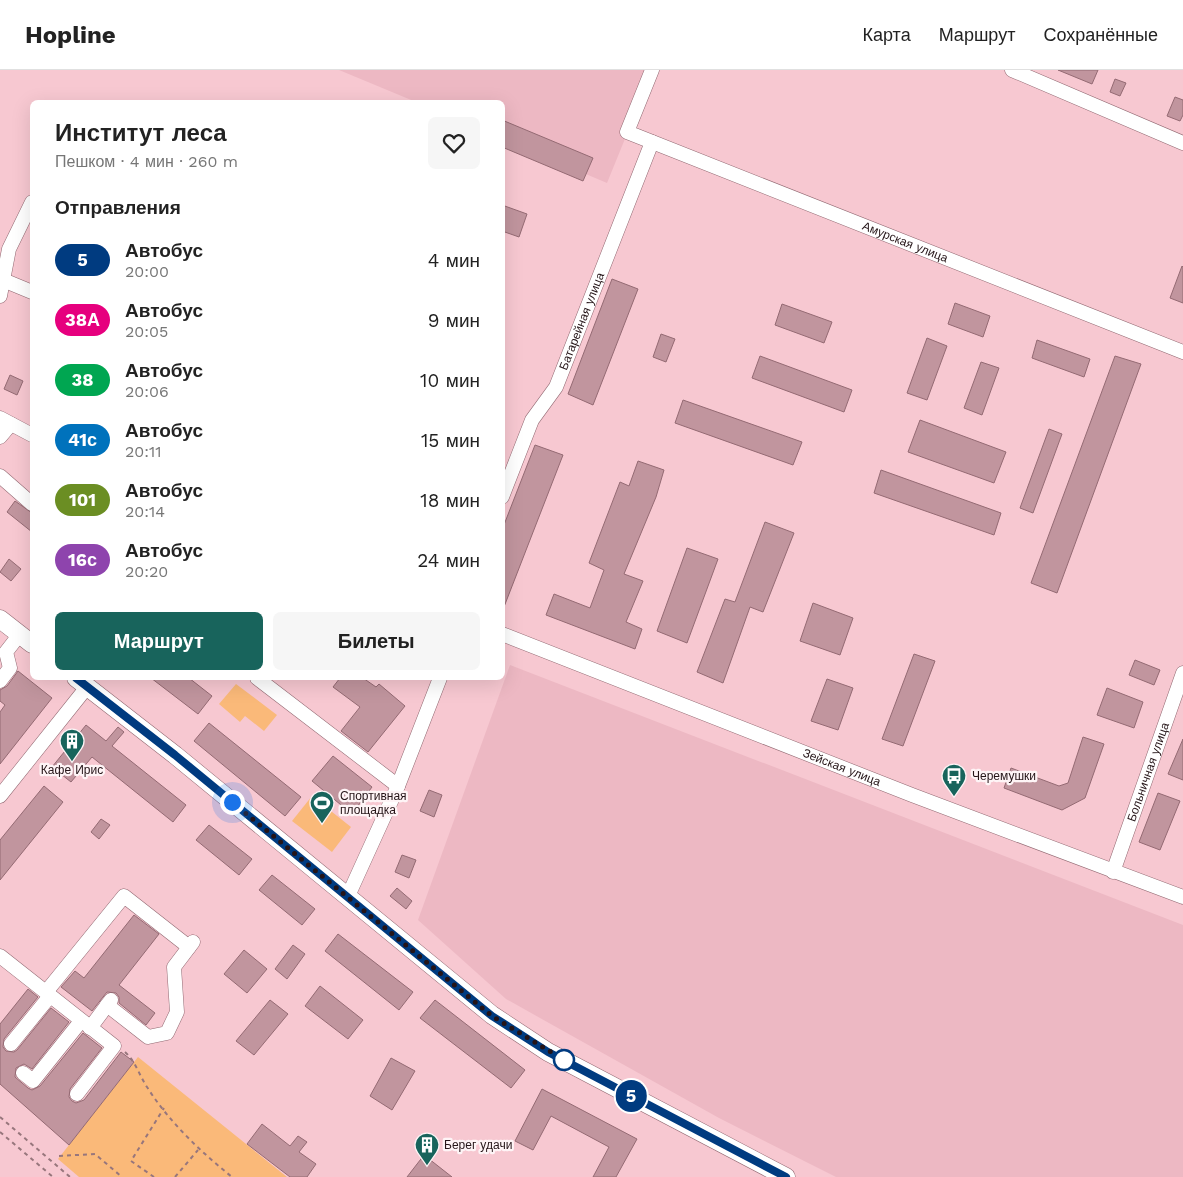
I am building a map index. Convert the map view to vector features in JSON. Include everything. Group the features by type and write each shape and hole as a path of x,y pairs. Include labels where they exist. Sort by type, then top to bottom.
{"main road":[{"path":"0,619 26,639"},
{"path":"82,682 175,755 492,1016 548,1052 786,1177"}],"street":[{"name":"Амурская улица","path":"652,70 627,132 1183,352"},
{"path":"1012,70 1183,143"},
{"name":"Батарейная улица","path":"505,490 532,420 556,388 652,142"},
{"path":"0,296 9,249 30,206"},
{"path":"3,280 30,291"},
{"path":"0,437 6,421 30,434"},
{"path":"0,476 30,502"},
{"name":"Зейская улица","path":"505,635 903,792 1183,897"},
{"path":"0,681 10,668 3,653 26,639"},
{"name":"Больничная улица","path":"1113,872 1183,673"},
{"path":"260,680 398,786"},
{"path":"348,896 398,786 439,680"},
{"path":"0,796 82,682"},
{"path":"11,1044 124,896 191,945 174,967 177,1012 167,1033 148,1038 109,1003 85,1024 33,1081 23,1074"},
{"path":"0,956 114,1046 76,1094"}],"path":[{"path":"114,1046 121,1048 134,1060 147,1087 198,1150 232,1177"},
{"path":"154,1177 131,1161 164,1108"},
{"path":"0,1117 70,1177"},
{"path":"0,1132 53,1177"},
{"path":"175,1177 198,1150"},
{"path":"60,1156 94,1154 122,1177"}],"shaded area":[{"path":"339,70 653,70 607,183 505,140 505,100 411,100"},
{"path":"510,665 1183,925 1183,1177 836,1177 719,1118 506,999 418,920"},
{"path":"236,684 277,715 264,731 245,716 240,722 219,704"},
{"name":"Спортивная площадка","path":"312,796 351,827 332,852 292,821"},
{"path":"138,1057 287,1177 79,1177 58,1159"}],"building":[{"path":"1058,70 1098,70 1092,84"},
{"path":"1115,79 1126,83 1120,96 1110,92"},
{"path":"1175,97 1183,100 1183,115 1180,121 1167,116"},
{"path":"505,121 593,158 583,181 505,148"},
{"path":"505,206 527,214 519,237 505,232"},
{"path":"1183,267 1183,303 1170,298"},
{"path":"612,279 638,289 593,405 568,394"},
{"path":"955,303 990,316 983,337 948,324"},
{"path":"782,304 832,322 824,343 775,325"},
{"path":"661,334 675,339 666,362 653,357"},
{"path":"927,338 947,346 927,400 907,393"},
{"path":"1037,340 1090,359 1084,377 1032,358"},
{"path":"760,356 852,390 844,412 752,378"},
{"path":"1115,356 1141,364 1057,593 1031,583"},
{"path":"981,362 999,368 982,415 964,408"},
{"path":"10,375 23,381 17,395 4,389"},
{"path":"683,400 802,442 793,465 675,423"},
{"path":"920,420 1006,452 994,483 908,452"},
{"path":"1049,429 1062,434 1033,513 1020,508"},
{"path":"535,445 563,455 505,604 505,522"},
{"path":"638,461 664,470 656,497 624,574 643,581 626,622 642,629 635,649 546,615 554,594 590,608 604,570 589,563 620,482 629,486"},
{"path":"881,470 1001,513 994,535 874,493"},
{"path":"15,501 30,512 30,530 7,512"},
{"path":"765,522 794,533 763,612 750,607 723,683 697,672 725,599 735,602"},
{"path":"687,548 718,559 687,643 657,631"},
{"path":"9,559 21,569 11,581 0,572"},
{"path":"813,603 853,618 840,655 800,641"},
{"path":"914,654 935,661 903,746 882,739"},
{"path":"1135,660 1160,670 1154,685 1129,675"},
{"path":"18,671 52,698 0,764 0,712 5,705 0,701 0,690 7,686"},
{"path":"827,679 853,688 838,730 811,721"},
{"path":"154,680 192,680 212,696 198,714"},
{"path":"338,680 366,680 376,687 379,684 405,706 368,752 341,731 360,707 333,687"},
{"path":"1107,688 1143,702 1134,728 1097,715"},
{"path":"209,723 301,797 285,816 194,741"},
{"path":"86,725 106,741 118,727 124,732 112,746 186,805 173,822 92,757 71,782 52,767"},
{"path":"1083,737 1104,744 1085,798 1062,810 1004,788 1011,768 1059,786 1068,783"},
{"path":"1183,739 1183,780 1168,774"},
{"path":"333,756 372,787 352,814 312,781"},
{"path":"44,786 63,802 0,880 0,840"},
{"path":"429,790 442,795 434,817 420,811"},
{"path":"1158,793 1180,801 1160,850 1139,842"},
{"path":"101,819 110,825 99,839 91,832"},
{"path":"209,825 252,859 239,875 196,840"},
{"path":"402,855 416,860 409,878 395,872"},
{"path":"272,875 315,909 302,925 259,890"},
{"path":"397,888 412,901 406,909 390,896"},
{"path":"134,915 159,934 119,985 155,1013 146,1025 119,1003 119,997 116,993 107,992 92,1011 61,987 75,971 84,978"},
{"path":"338,934 413,992 399,1010 325,951"},
{"path":"293,945 305,954 287,979 275,969"},
{"path":"244,950 267,969 247,993 224,974"},
{"path":"320,986 363,1020 348,1039 305,1006"},
{"path":"28,989 38,997 4,1039 3,1047 6,1051 14,1052 17,1050 51,1008 69,1022 32,1069 24,1064 16,1068 15,1077 28,1088 32,1090 40,1086 83,1033 102,1048 70,1089 69,1097 72,1101 76,1103 84,1100 121,1052 134,1062 69,1145 0,1084 0,1024"},
{"path":"270,1000 288,1014 254,1055 236,1041"},
{"path":"435,1000 525,1070 511,1088 420,1018"},
{"path":"391,1058 415,1071 392,1110 370,1096"},
{"path":"542,1089 637,1139 616,1177 593,1177 609,1147 551,1116 533,1150 515,1141"},
{"path":"262,1124 290,1146 298,1136 307,1142 299,1152 316,1164 307,1177 290,1177 247,1144"},
{"name":"Берег удачи","path":"424,1155 452,1177 407,1177"}],"bus line":[{"name":"5","path":"79,680 175,755 492,1016 548,1052 786,1177"}],"place":[{"name":"Кафе Ирис","path":"72,762"},
{"name":"Черемушки","path":"954,797"},
{"name":"Спортивная площадка","path":"322,824"},
{"name":"Берег удачи","path":"427,1166"}],"route":[{"path":"232,802 492,1016 548,1052 564,1060"}]}
